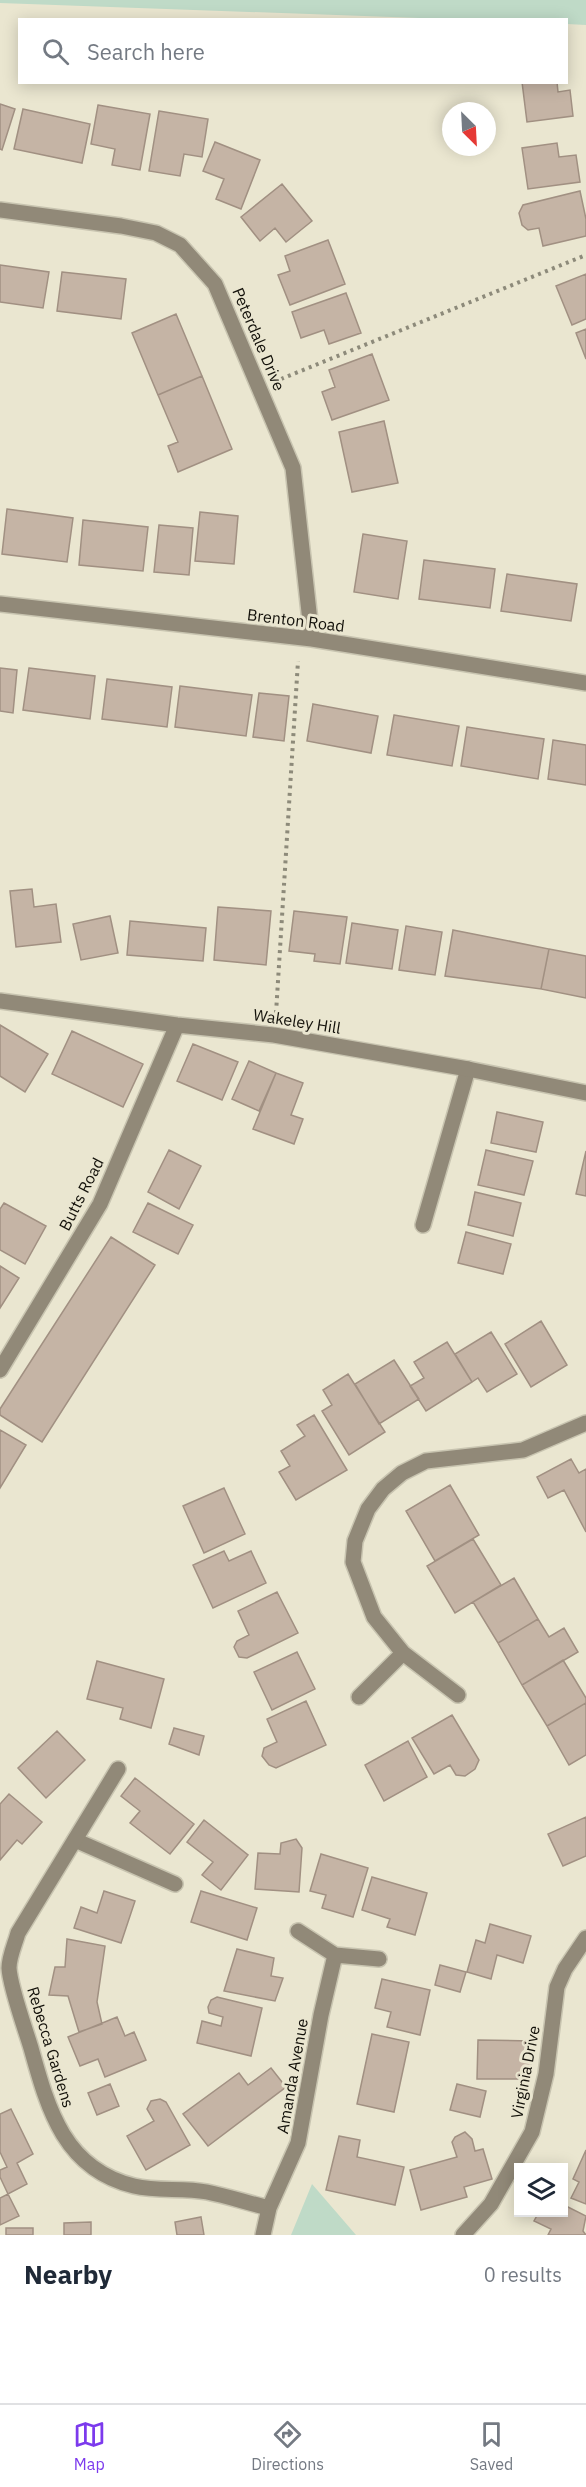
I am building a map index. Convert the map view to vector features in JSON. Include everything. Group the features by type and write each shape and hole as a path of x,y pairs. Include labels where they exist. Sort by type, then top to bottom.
{"street":[{"name":"Peterdale Drive","path":"0,210 121,226 156,234 180,245 215,284 261,387 293,468 305,638"},
{"name":"Brenton Road","path":"0,604 305,638 586,683"},
{"name":"Wakeley Hill","path":"0,1001 274,1035 468,1069 586,1093"},
{"name":"Butts Road","path":"0,1370 100,1204 177,1024"},
{"path":"423,1225 468,1069"},
{"path":"458,1695 403,1653 374,1617 353,1562 356,1541 368,1509 383,1489 402,1473 426,1461 523,1450 586,1423"},
{"path":"359,1697 403,1653"},
{"name":"Rebecca Gardens","path":"118,1769 18,1933 9,1968 37,2069 62,2136 79,2157 93,2168 133,2186 162,2191 204,2191 269,2208"},
{"path":"75,1840 175,1884"},
{"path":"298,1931 334,1955 379,1959"},
{"name":"Virginia Drive","path":"463,2235 491,2204 532,2132 546,2074 557,1987 565,1969 586,1938"},
{"name":"Amanda Avenue","path":"263,2235 269,2208 298,2143 334,1955"}],"path":[{"path":"261,387 586,255"},
{"path":"274,1035 305,638"}],"green space":[{"path":"0,0 586,0 586,25 568,24 568,18 419,18 0,3"},
{"path":"312,2184 356,2235 291,2235"}],"building":[{"path":"522,84 557,84 558,92 570,90 573,116 527,122"},
{"path":"0,104 15,109 2,150 0,149"},
{"path":"98,105 150,114 140,170 112,165 115,149 91,144"},
{"path":"23,109 90,124 82,163 14,149"},
{"path":"159,111 208,119 202,157 184,154 180,176 149,171"},
{"path":"215,142 260,160 241,209 216,199 224,179 203,171"},
{"path":"557,143 559,157 576,155 580,182 528,189 522,148"},
{"path":"282,184 312,221 286,242 275,228 260,241 241,217"},
{"path":"580,191 586,219 586,236 543,246 539,228 528,230 522,225 519,213 523,205"},
{"path":"328,240 345,284 290,305 278,275 290,271 285,256"},
{"path":"0,265 49,272 43,308 0,302"},
{"path":"62,272 126,279 121,319 57,311"},
{"path":"586,274 586,319 572,325 556,286"},
{"path":"346,293 361,333 329,344 324,330 301,338 292,312"},
{"path":"176,314 202,376 158,395 132,333"},
{"path":"586,329 586,359 576,333"},
{"path":"372,354 389,400 332,420 322,392 335,387 329,370"},
{"path":"202,376 232,449 178,472 168,446 178,442 158,395"},
{"path":"384,421 398,483 352,492 339,432"},
{"path":"7,509 73,518 67,562 2,554"},
{"path":"200,512 238,516 234,564 195,561"},
{"path":"83,520 148,527 143,571 79,565"},
{"path":"159,525 193,528 189,575 154,572"},
{"path":"363,534 407,541 398,599 354,592"},
{"path":"424,560 495,569 490,608 419,599"},
{"path":"507,574 577,584 571,621 501,611"},
{"path":"0,668 17,670 13,713 0,711"},
{"path":"29,668 95,676 90,719 23,710"},
{"path":"107,679 172,687 167,727 102,719"},
{"path":"180,686 252,695 246,736 175,727"},
{"path":"259,693 289,696 284,741 253,737"},
{"path":"313,704 378,716 371,753 307,741"},
{"path":"394,715 459,726 452,766 387,755"},
{"path":"467,727 544,739 538,779 461,766"},
{"path":"553,740 586,745 586,785 548,779"},
{"path":"32,889 34,907 56,904 61,942 16,947 10,891"},
{"path":"218,907 271,911 266,965 214,960"},
{"path":"294,911 347,917 340,964 314,961 315,954 289,951"},
{"path":"110,916 118,953 81,960 73,924"},
{"path":"130,921 206,928 203,961 127,955"},
{"path":"352,923 398,930 392,969 346,963"},
{"path":"406,926 442,932 435,975 399,970"},
{"path":"453,930 549,949 541,989 445,976"},
{"path":"549,949 586,956 586,998 541,989"},
{"path":"0,1025 48,1054 25,1092 0,1076"},
{"path":"72,1031 143,1064 123,1107 52,1074"},
{"path":"193,1044 238,1062 222,1100 177,1081"},
{"path":"249,1061 276,1073 259,1111 232,1099"},
{"path":"276,1073 303,1083 291,1115 303,1119 294,1144 253,1129"},
{"path":"497,1112 543,1122 536,1152 491,1143"},
{"path":"169,1150 201,1166 179,1209 148,1192"},
{"path":"486,1150 533,1161 524,1195 478,1185"},
{"path":"586,1151 586,1196 576,1194"},
{"path":"475,1192 521,1203 513,1236 468,1225"},
{"path":"4,1203 46,1226 25,1264 0,1250 0,1209"},
{"path":"148,1203 193,1225 178,1254 133,1232"},
{"path":"466,1232 511,1244 503,1274 458,1263"},
{"path":"111,1237 155,1265 42,1442 0,1415 0,1409"},
{"path":"0,1266 19,1278 0,1308"},
{"path":"541,1321 567,1365 531,1387 505,1344"},
{"path":"491,1332 517,1374 487,1392 478,1378 472,1382 455,1354"},
{"path":"447,1342 472,1382 426,1411 410,1386 424,1378 414,1362"},
{"path":"394,1360 419,1399 379,1424 355,1384"},
{"path":"348,1374 385,1432 349,1455 322,1411 332,1405 323,1390"},
{"path":"314,1415 347,1470 296,1500 279,1472 290,1466 281,1451 305,1436 297,1425"},
{"path":"0,1430 26,1445 0,1488"},
{"path":"571,1459 579,1473 586,1469 586,1532 564,1490 548,1498 537,1477"},
{"path":"450,1485 479,1535 435,1561 406,1511"},
{"path":"224,1488 245,1534 204,1553 183,1506"},
{"path":"473,1539 501,1585 455,1613 427,1566"},
{"path":"224,1551 229,1561 251,1551 266,1583 213,1608 193,1565"},
{"path":"514,1578 538,1619 498,1643 473,1602"},
{"path":"277,1592 298,1633 247,1658 239,1657 234,1647 237,1641 249,1635 238,1611"},
{"path":"538,1619 549,1637 564,1628 578,1652 522,1685 498,1643"},
{"path":"297,1652 315,1689 272,1710 254,1672"},
{"path":"563,1660 586,1698 586,1703 547,1726 522,1685"},
{"path":"97,1661 164,1679 151,1728 120,1719 123,1708 87,1699"},
{"path":"306,1701 326,1745 276,1768 269,1765 262,1756 264,1748 277,1742 267,1719"},
{"path":"586,1703 586,1755 569,1765 547,1726"},
{"path":"452,1715 479,1760 475,1769 465,1776 456,1775 450,1765 434,1774 412,1738"},
{"path":"174,1728 204,1736 199,1755 169,1744"},
{"path":"57,1731 85,1760 46,1798 18,1768"},
{"path":"408,1741 427,1777 384,1801 365,1765"},
{"path":"135,1778 194,1824 170,1854 130,1823 140,1811 121,1796"},
{"path":"9,1794 42,1822 22,1844 17,1840 0,1860 0,1804"},
{"path":"586,1817 586,1856 563,1866 548,1834"},
{"path":"204,1820 248,1855 221,1890 202,1875 213,1862 187,1842"},
{"path":"296,1839 302,1848 299,1892 255,1889 258,1853 280,1854 281,1843"},
{"path":"321,1854 368,1868 353,1917 322,1908 326,1895 310,1891"},
{"path":"372,1877 427,1893 415,1935 387,1927 390,1919 362,1910"},
{"path":"104,1891 135,1901 121,1943 74,1928 81,1907 97,1913"},
{"path":"201,1891 257,1908 247,1940 191,1922"},
{"path":"490,1924 531,1936 523,1963 497,1955 491,1979 467,1972 476,1940 485,1943"},
{"path":"67,1939 105,1946 97,2002 102,2024 79,2032 68,1996 49,1995 55,1967 65,1967"},
{"path":"237,1949 274,1958 271,1976 283,1978 275,2001 224,1991"},
{"path":"440,1965 466,1972 460,1992 435,1985"},
{"path":"382,1979 430,1990 420,2035 387,2027 391,2012 375,2008"},
{"path":"217,1997 262,2008 251,2056 197,2043 202,2021 221,2026 223,2017 209,2013 208,2007 211,2000"},
{"path":"117,2017 125,2036 134,2032 146,2060 105,2077 98,2059 80,2066 68,2037"},
{"path":"372,2034 409,2042 394,2112 357,2104"},
{"path":"478,2040 531,2041 531,2079 477,2079"},
{"path":"271,2068 286,2087 208,2146 183,2114 239,2073 248,2085"},
{"path":"110,2084 119,2106 97,2115 88,2093"},
{"path":"457,2084 486,2091 480,2117 450,2110"},
{"path":"160,2099 166,2102 190,2145 146,2170 127,2136 154,2121 147,2109 151,2101"},
{"path":"11,2109 33,2154 17,2163 27,2184 8,2194 0,2177 0,2170 7,2167 0,2152 0,2114"},
{"path":"465,2132 472,2139 475,2151 483,2149 492,2179 464,2187 467,2197 421,2210 410,2170 457,2157 452,2142 455,2137"},
{"path":"339,2136 360,2140 357,2157 404,2167 395,2205 326,2190"},
{"path":"586,2150 586,2204 571,2198 579,2182 573,2179"},
{"path":"8,2194 19,2216 0,2225 0,2198"},
{"path":"568,2207 586,2216 583,2231 586,2235 548,2235 551,2229 534,2221 536,2217 568,2217"},
{"path":"201,2217 204,2235 177,2235 175,2222"},
{"path":"91,2222 91,2235 64,2235 64,2223"},
{"path":"6,2228 33,2228 33,2235 6,2235"}]}
